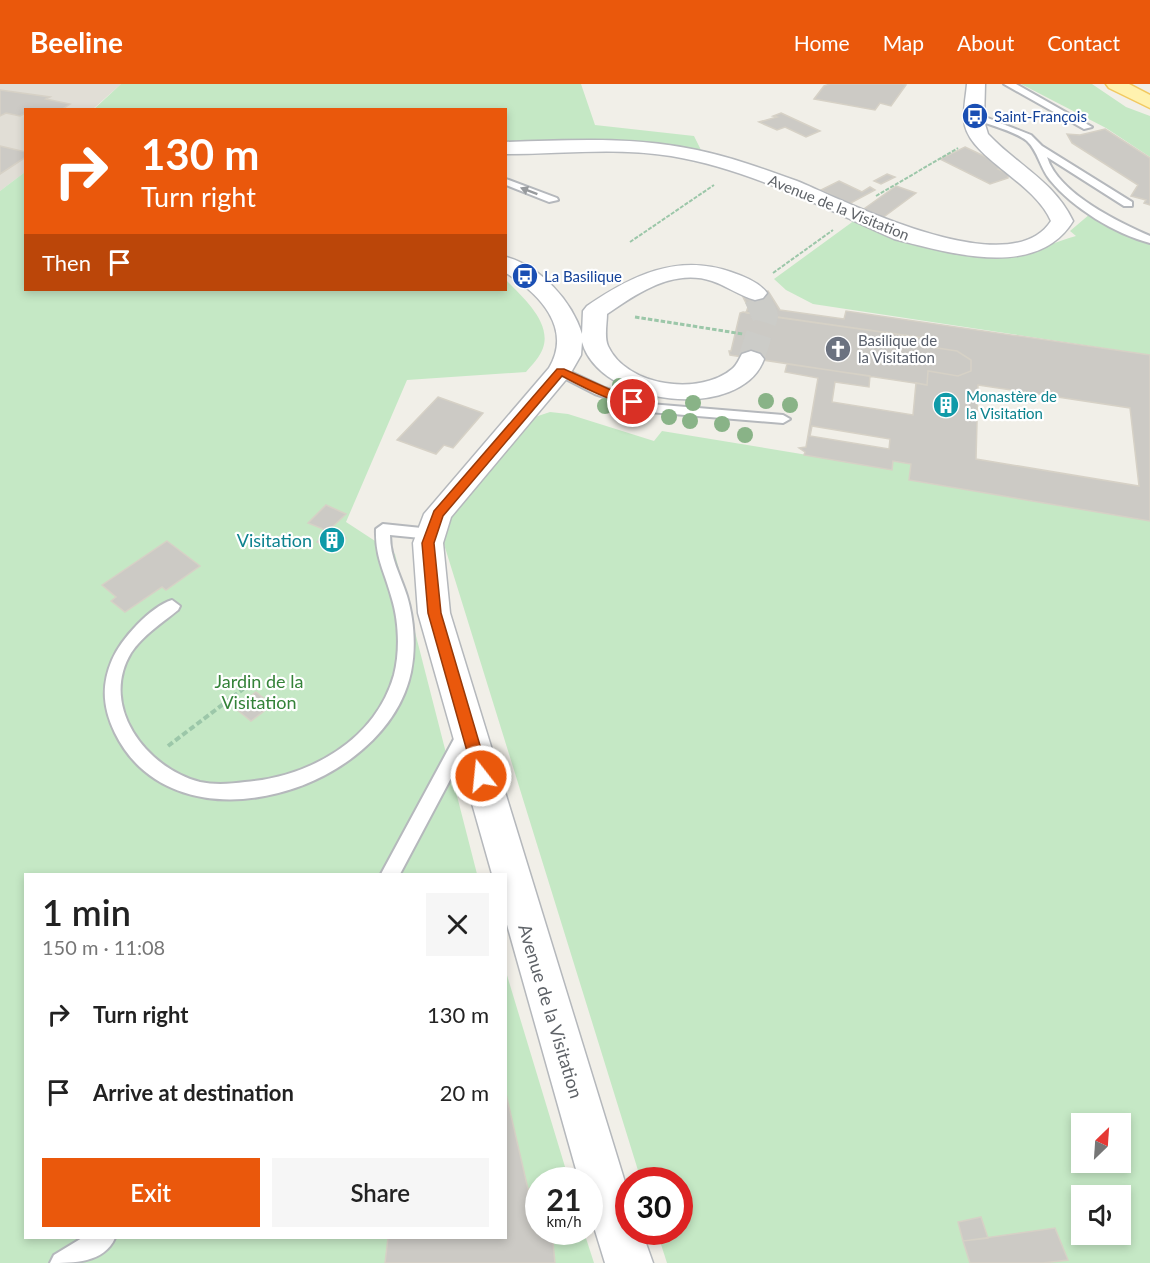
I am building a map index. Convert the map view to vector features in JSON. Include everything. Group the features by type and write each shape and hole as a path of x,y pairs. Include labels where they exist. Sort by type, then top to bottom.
{"main road":[{"path":"1115,84 1150,102"}],"street":[{"path":"976,84 975,128 980,138"},
{"name":"Avenue de la Visitation","path":"507,148 641,147 672,150 739,168 902,234 954,247 1011,249 1032,246 1050,237 1062,221 1058,205 1018,167 980,138"},
{"name":"Avenue de la Visitation","path":"507,265 540,287 558,308 568,329 570,350 560,371 438,514 428,543 434,613 604,1188 630,1263"},
{"path":"751,359 749,367 736,380 702,391 680,393 653,388 630,380 614,370 607,362 595,346 595,311 629,287 663,273 709,273 760,286"}],"lane":[{"path":"1009,84 1087,127"},
{"path":"975,116 1028,138 1039,148 1128,204"},
{"path":"1039,148 1040,158 1070,195 1150,240"},
{"path":"507,182 553,201"},
{"path":"560,371 600,391 649,408 783,419"},
{"path":"172,606 144,629 123,653 111,694 114,714 122,732 148,762 196,789 248,791 304,778 352,750 371,733 386,714 397,694 403,674 404,654 401,604 384,554 383,529 431,534"},
{"path":"391,873 468,731"},
{"path":"62,1263 101,1239"}],"path":[{"path":"760,286 882,192 947,153 980,138"},
{"path":"630,242 739,168"},
{"path":"595,311 736,333"},
{"path":"148,762 255,680"}],"shaded area":[{"path":"0,84 121,84 94,108 24,108 24,173 0,191"}],"green space":[{"path":"121,84 581,84 595,125 694,136 701,150 694,152 626,144 507,145 507,108 95,108"},
{"path":"1021,84 1092,84 1126,107 1150,116 1150,157 1106,128"},
{"name":"Jardin de la Visitation","path":"24,173 24,291 507,291 507,281 534,311 543,329 545,338 543,348 536,361 526,372 407,380 346,522 395,554 477,873 24,873 24,1239 507,1239 507,975 565,1167 525,1167 525,1245 588,1245 594,1263 0,1263 0,191"},
{"path":"1090,214 1150,244 1150,355 813,304 786,290 774,279 855,220 1018,254 1076,236 1070,231"},
{"path":"550,412 568,414 654,441 662,431 892,469 893,461 911,464 909,480 1150,521 1150,1263 667,1263 661,1245 693,1245 693,1167 637,1167 443,541 451,514 529,419"}],"building":[{"path":"830,84 906,85 891,106 880,103 875,110 814,99 824,86"},
{"path":"0,90 50,97 46,99 70,104 64,108 24,108 24,114 20,116 6,113 0,116"},
{"path":"781,113 820,131 806,137 785,127 777,130 759,122 777,117 773,116"},
{"path":"1105,129 1150,158 1150,205 1144,203 1146,200 1131,196 1138,185 1072,143 1067,134 1080,135"},
{"path":"0,146 24,152 24,158 0,174"},
{"path":"965,147 1005,166 998,169 1008,174 1008,178 990,184 940,159"},
{"path":"887,174 895,177 881,184 874,181"},
{"path":"839,181 862,192 870,187 875,190 849,204 821,190"},
{"path":"896,186 916,193 881,219 861,211"},
{"name":"Monastère de la Visitation","path":"768,291 780,310 844,319 846,311 1150,355 1150,521 909,480 911,464 893,461 892,470 804,455 805,452 799,448 806,447 818,378 785,372 787,364 870,376 869,387 835,382 832,402 913,415 916,383 927,385 928,371 958,376 971,371 971,360 957,351 931,347 931,339 746,313 748,307 742,295","holes":["978,385 1130,408 1139,486 976,459","812,426 890,439 889,449 810,436"]},
{"name":"Basilique de la Visitation","path":"740,313 931,339 931,347 957,351 971,360 971,371 958,376 928,371 927,385 730,355 729,351 731,351"},
{"path":"438,397 483,413 453,448 444,445 436,454 397,440"},
{"path":"326,505 346,514 328,531 308,523"},
{"name":"Visitation","path":"328,531 346,538 335,549 317,542"},
{"path":"167,541 200,566 166,590 162,587 125,612 111,601 116,597 102,585"},
{"path":"256,692 272,705 251,721 235,708"},
{"path":"507,1098 525,1176 525,1245 553,1245 555,1263 385,1263 388,1239 507,1239"},
{"path":"981,1217 988,1238 963,1241 958,1222"},
{"path":"1055,1228 1068,1260 1043,1263 970,1263 963,1241"}],"tunnel":[{"path":"751,359 765,316 755,293"}],"place":[{"name":"Saint-François","path":"975,116"},
{"name":"La Basilique","path":"525,276"},
{"name":"Basilique de la Visitation","path":"838,349"},
{"name":"Monastère de la Visitation","path":"946,405"},
{"name":"Visitation","path":"332,540"}],"route":[{"path":"481,776 434,613 428,543 438,514 560,371 600,391 633,402"}]}
